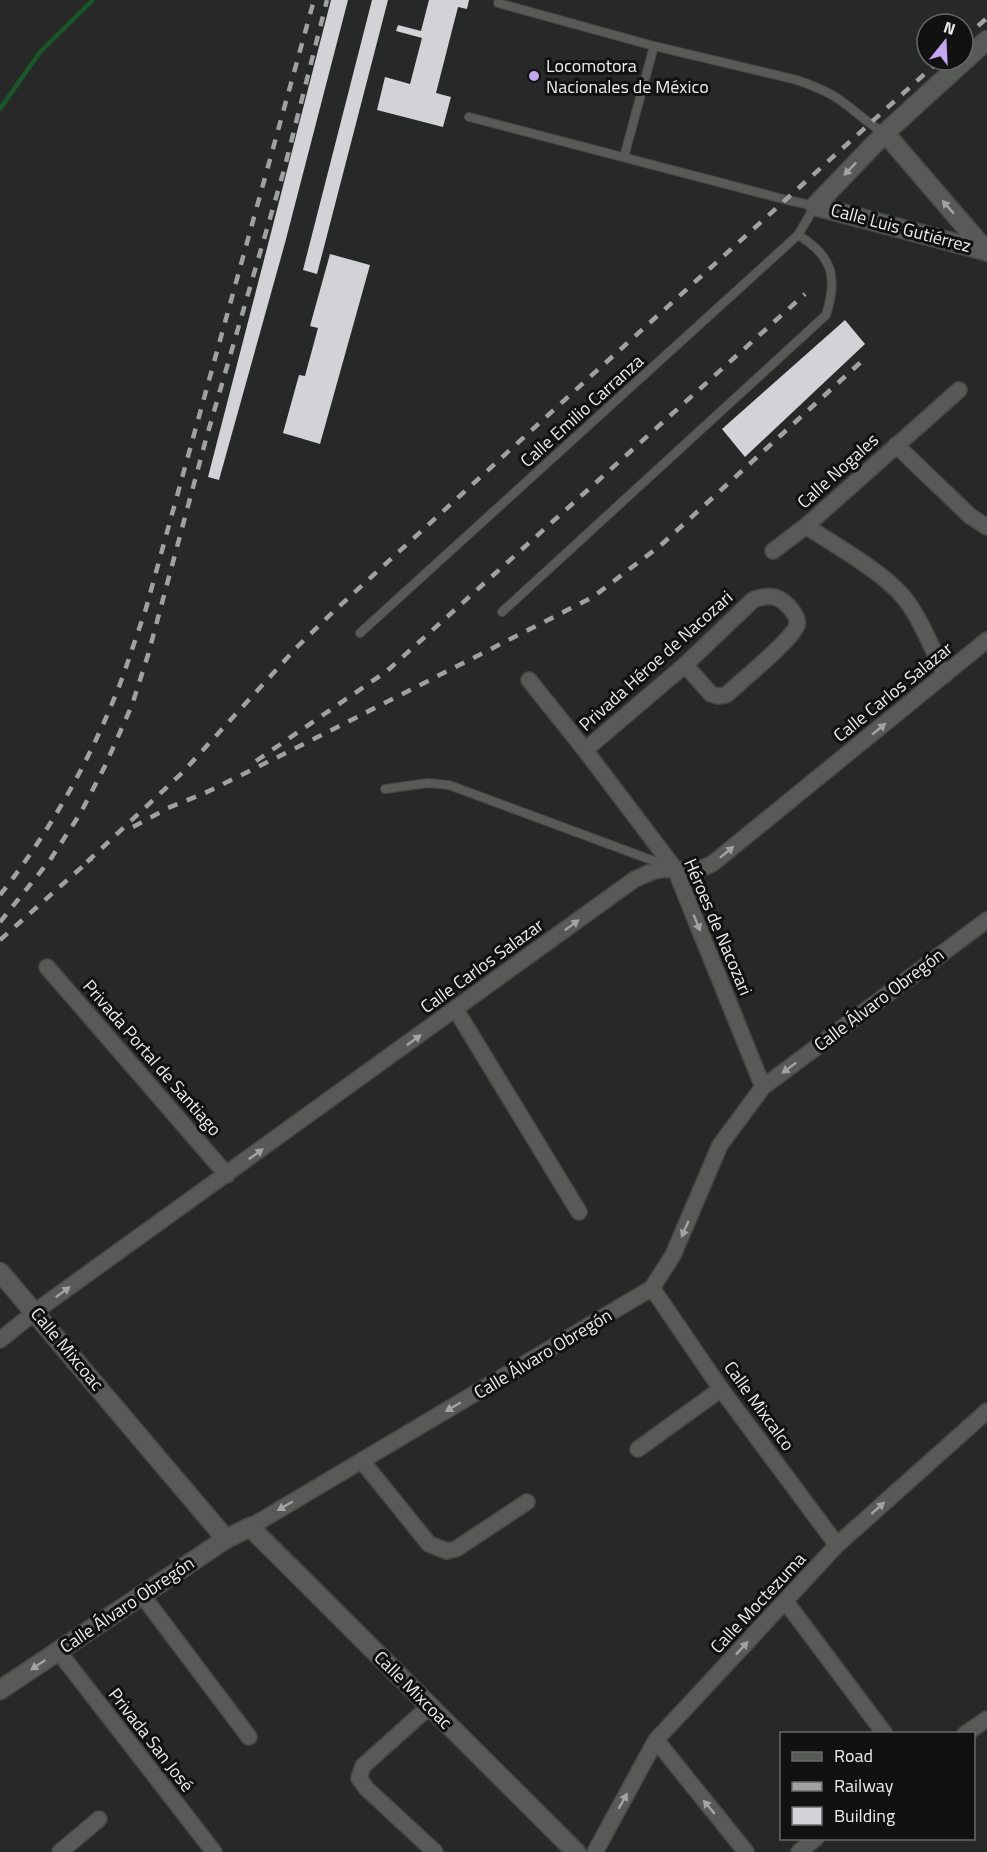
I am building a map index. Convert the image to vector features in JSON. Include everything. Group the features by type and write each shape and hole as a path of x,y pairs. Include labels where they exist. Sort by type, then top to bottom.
{"street":[{"path":"815,206 885,133 987,39"},
{"name":"Calle Luis Gutiérrez","path":"885,133 986,252"},
{"name":"Calle Luis Gutiérrez","path":"815,206 986,252"},
{"name":"Calle Nogales","path":"773,551 806,526 959,390"},
{"path":"896,445 970,516 987,527"},
{"path":"806,526 899,591 912,609 945,675"},
{"name":"Privada Héroe de Nacozari","path":"585,750 685,665 753,600 764,595 776,597 784,602 797,617 797,625 789,637 726,695 711,694 685,665"},
{"name":"Calle Carlos Salazar","path":"0,1340 36,1311 636,879 656,870 693,871 712,864 987,640"},
{"name":"Héroes de Nacozari","path":"530,680 675,869 763,1087"},
{"name":"Calle Álvaro Obregón","path":"0,1690 226,1539 250,1527 652,1288 673,1255 720,1145 763,1087 987,920"},
{"name":"Privada Portal de Santiago","path":"47,966 227,1174"},
{"path":"456,1010 579,1212"},
{"name":"Calle Mixcoac","path":"0,1272 36,1311 226,1539"},
{"name":"Calle Mixcalco","path":"652,1288 721,1389 837,1545"},
{"path":"638,1449 721,1389"},
{"name":"Calle Moctezuma","path":"595,1852 656,1740 837,1545 986,1413"},
{"path":"362,1461 429,1544 447,1551 456,1549 527,1502"},
{"name":"Calle Mixcoac","path":"250,1527 576,1852"},
{"path":"142,1595 249,1737"},
{"path":"786,1602 884,1732"},
{"name":"Privada San José","path":"58,1651 214,1852"},
{"path":"430,1706 363,1766 359,1778 366,1788 435,1852"},
{"path":"968,1732 987,1719"},
{"path":"656,1740 746,1852"},
{"path":"60,1852 99,1820"},
{"path":"799,1852 815,1840"}],"lane":[{"path":"498,3 654,46 797,80 839,99 869,125 885,133"},
{"path":"624,157 654,46"},
{"path":"469,117 815,206"},
{"name":"Calle Emilio Carranza","path":"360,633 798,235 815,206"},
{"path":"502,612 826,315 833,282 831,270 822,254 798,235"},
{"path":"385,789 428,783 449,785 675,869"}],"building":[{"path":"331,0 348,0 285,243 219,480 208,477"},
{"path":"372,0 388,0 317,274 303,270"},
{"path":"429,0 469,0 467,9 458,7 436,93 451,97 443,127 377,110 385,77 410,84 422,38 396,31 398,25 421,31"},
{"path":"330,254 370,265 320,444 283,433 299,375 305,376 318,328 310,326"},
{"path":"845,320 865,344 745,457 722,429"}],"waterway":[{"path":"0,109 40,52 93,0"}],"railway":[{"path":"0,895 18,872 65,799 105,721 124,674 145,612 314,0"},
{"path":"0,922 50,860 80,814 105,766 132,705 284,170 327,0"},
{"path":"975,28 987,18"},
{"path":"87,862 182,773 298,646 332,613 927,72"},
{"path":"256,761 387,671 805,294"},
{"path":"133,827 168,808 205,793 306,743 593,597 661,545 862,361"},
{"path":"0,940 92,858"}],"place":[{"name":"Locomotora Nacionales de México","path":"534,76"}]}
